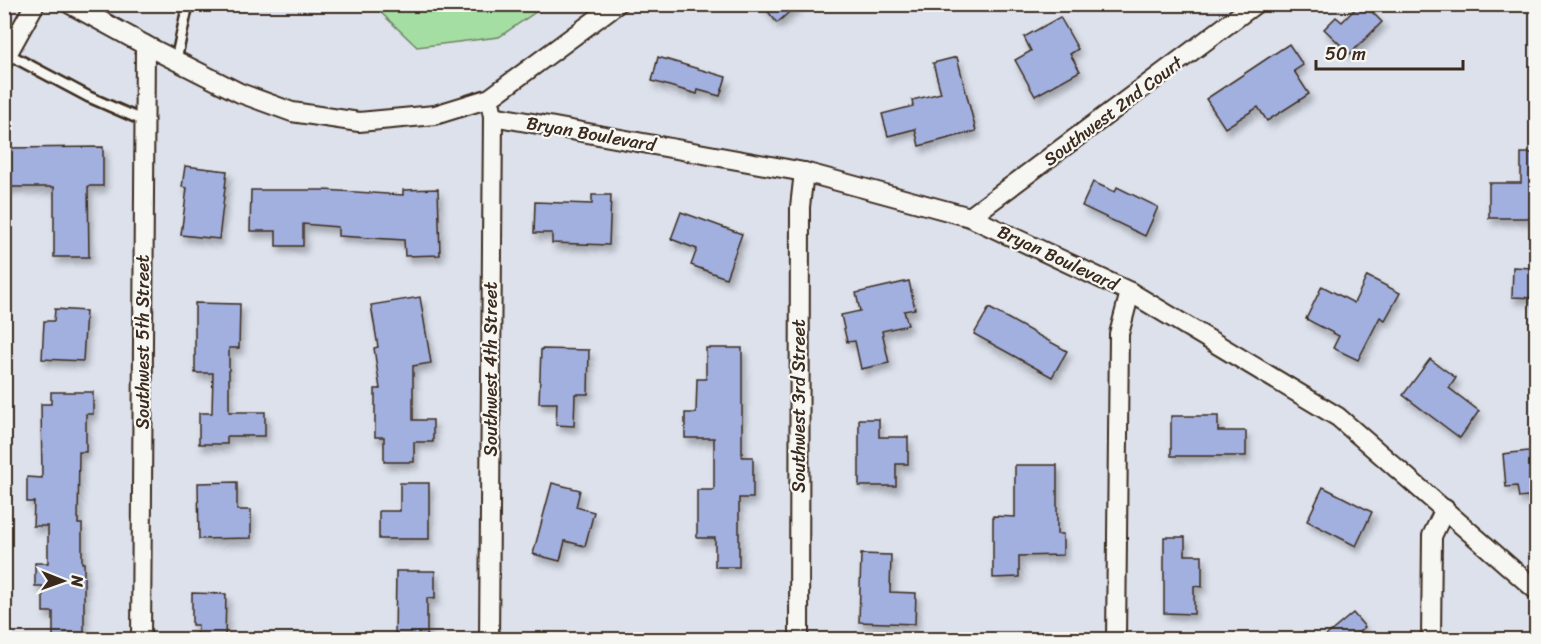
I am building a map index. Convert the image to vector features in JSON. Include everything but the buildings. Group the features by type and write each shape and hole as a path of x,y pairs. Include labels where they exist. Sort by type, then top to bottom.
{"street":[{"path":"6,57 35,4"},
{"path":"70,4 240,93 292,112 359,122 435,115 490,98 617,4"},
{"name":"Southwest 2nd Court","path":"970,217 1255,4"},
{"name":"Southwest 5th Street","path":"141,639 145,45"},
{"name":"Southwest 4th Street","path":"489,639 493,116 490,98"},
{"name":"Bryan Boulevard","path":"493,116 804,172 970,217 1130,292 1338,417 1536,590"},
{"name":"Southwest 3rd Street","path":"799,639 800,207 804,172"},
{"path":"1116,639 1119,334 1130,292"},
{"path":"1431,639 1432,536 1445,509"}],"lane":[{"path":"176,60 188,4"},
{"path":"6,57 144,121"}],"green space":[{"path":"373,5 546,5 499,37 417,47"}]}
